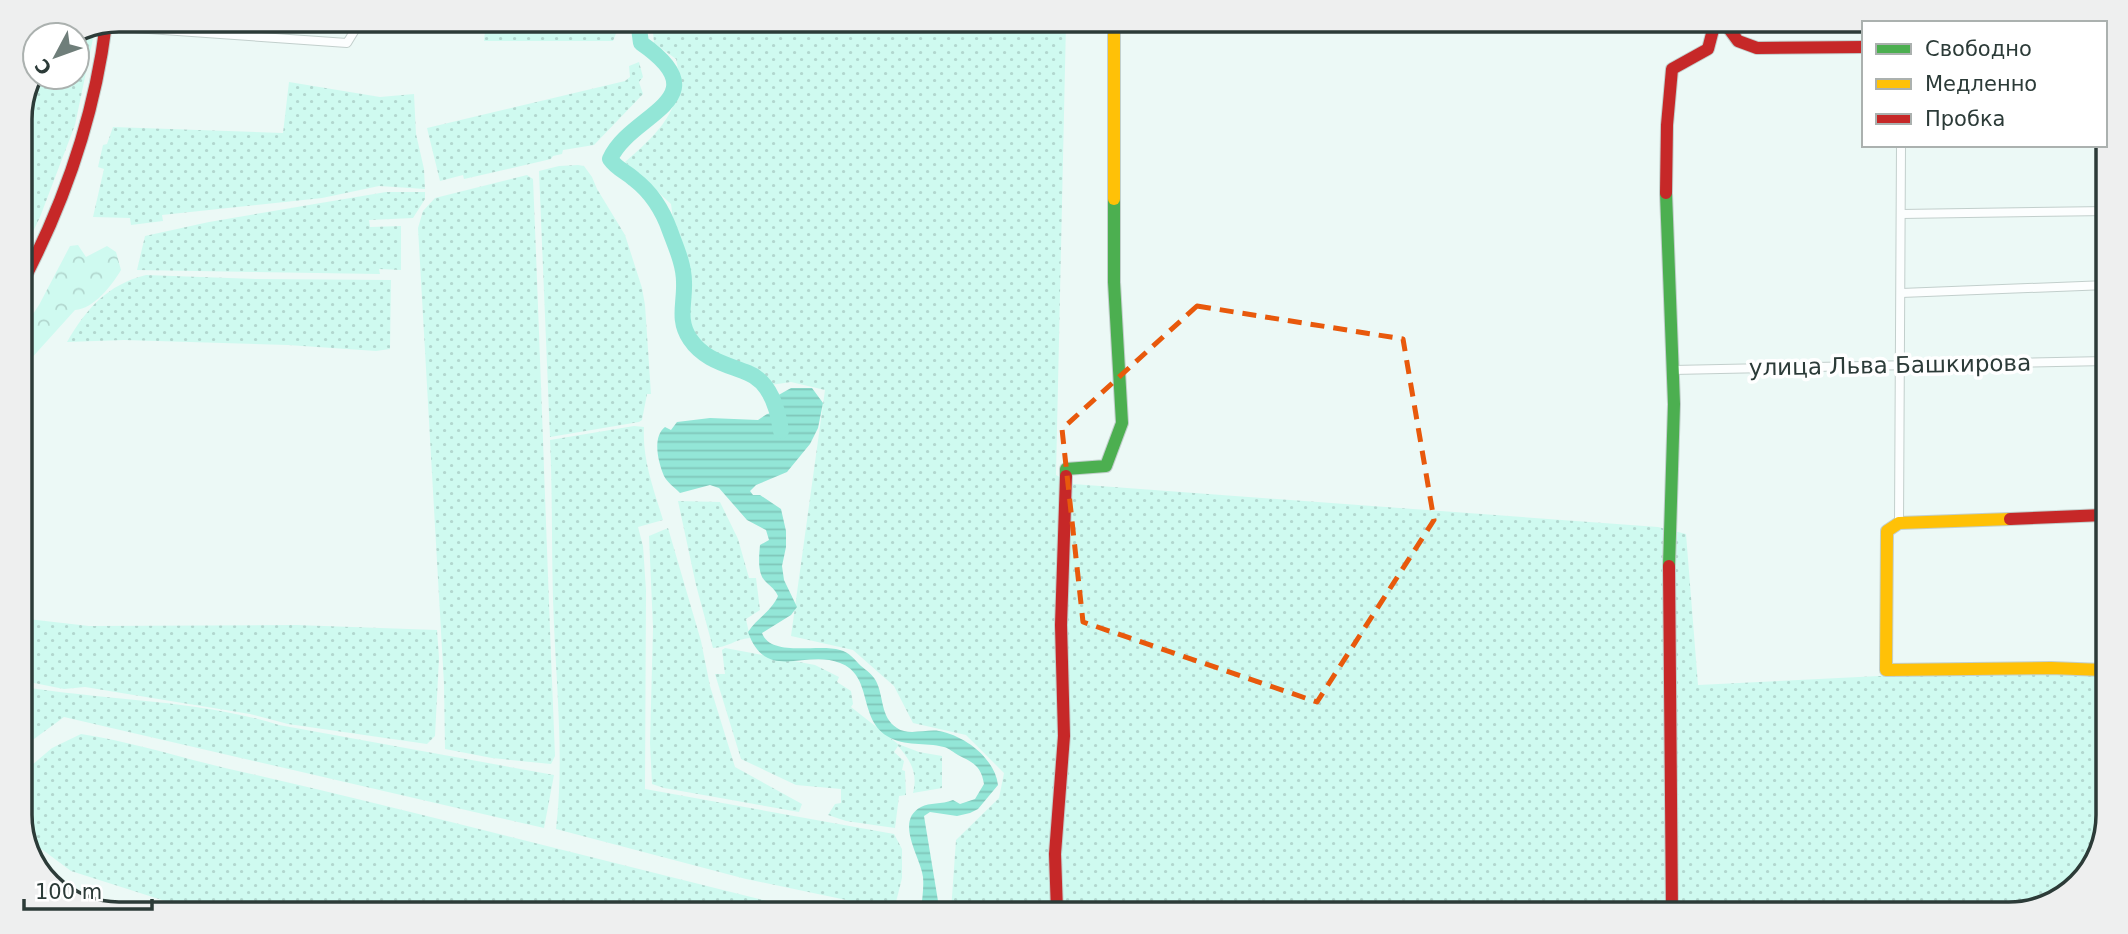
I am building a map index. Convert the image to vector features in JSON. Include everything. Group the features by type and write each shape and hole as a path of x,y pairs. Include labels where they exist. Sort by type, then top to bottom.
{"street":[{"path":"193,32 347,43 354,32"},
{"path":"1057,902 1055,854 1063,736 1061,625 1066,469 1106,466 1122,423 1114,282 1115,32"},
{"path":"1672,902 1669,515 1672,489 1673,370 1668,229 1668,96 1672,69 1708,49 1712,32"},
{"path":"1731,32 1738,41 1757,48 1862,47"},
{"path":"32,266 69,187 80,154 100,73 105,33"},
{"path":"1899,523 1901,147"},
{"path":"1901,214 2096,211"},
{"path":"1901,293 2096,285"},
{"name":"улица Льва Башкирова","path":"1673,370 2096,361"},
{"path":"2096,515 1899,523 1887,531 1886,670 2096,670"}],"highlighted area":[{"path":"1197,306 1403,339 1434,520 1317,702 1083,622 1062,429"}],"green space":[{"path":"485,32 617,32 613,41 484,41"},
{"path":"653,32 1066,32 1056,475 1073,484 1658,527 1686,534 1698,685 1879,676 2096,671 2095,832 2082,864 2058,888 2021,902 952,902 956,840 999,798 1004,773 966,735 913,723 894,686 853,650 791,636 825,390 791,382 771,385 701,346 687,325 671,204 625,162 659,129 674,104 678,91 676,59 654,43"},
{"path":"639,62 643,77 639,82 643,94 594,145 563,150 562,154 551,159 464,179 463,175 440,181 427,128 625,81 630,77 629,66"},
{"path":"289,82 380,97 414,94 416,134 424,169 425,189 379,186 322,198 162,215 163,221 131,225 130,218 93,217 104,169 98,167 103,145 107,144 113,127 283,133"},
{"path":"36,91 82,91 75,125 32,234 32,113"},
{"path":"584,166 592,177 625,235 642,288 651,394 647,394 642,420 639,422 550,437 539,171"},
{"path":"527,175 533,179 555,756 551,764 492,758 445,749 444,684 418,228 423,211 435,198"},
{"path":"386,192 425,192 425,199 413,218 369,220 370,227 401,226 401,270 379,269 380,274 137,270 145,236 209,222"},
{"path":"78,245 86,257 107,246 116,252 121,270 102,295 82,309 75,310 32,358 32,316 70,246"},
{"path":"146,275 391,280 390,349 376,351 288,345 124,340 67,342 99,300 120,285"},
{"path":"634,426 644,427 647,463 663,520 638,527 643,546 646,590 645,789 894,834 902,849 902,878 896,902 856,902 746,879 556,829 560,753 553,603 550,440"},
{"path":"678,501 720,502 738,539 749,578 756,578 760,610 746,619 750,638 713,648"},
{"path":"668,528 701,641 710,686 735,767 802,804 799,812 652,784 650,743 653,628 649,536"},
{"path":"32,619 89,626 296,625 437,630 439,658 435,736 427,744 288,724 250,714 85,687 64,689 32,683"},
{"path":"725,648 815,665 839,677 837,682 851,691 851,707 898,744 919,752 942,756 942,788 913,793 915,779 912,768 898,746 894,752 904,761 902,770 905,771 906,795 899,796 895,828 846,821 828,815 835,804 841,803 841,789 796,785 741,759 715,674 725,674 722,650"},
{"path":"32,688 215,710 279,725 554,775 544,828 64,717 32,740"},
{"path":"81,734 102,738 772,902 168,902 71,871 37,846 32,821 32,765 52,748"}],"shaded area":[{"path":"791,388 812,388 823,403 818,428 810,444 787,472 756,485 750,491 781,509 786,531 782,566 784,580 797,607 791,615 762,633 767,641 785,648 831,648 846,652 874,679 888,718 897,728 906,732 939,731 959,738 978,750 996,775 998,785 978,809 957,816 930,812 924,816 938,902 922,902 923,877 911,840 910,821 913,813 924,805 953,800 960,804 975,799 984,784 979,769 946,748 901,742 887,736 872,719 857,677 840,663 813,659 776,661 765,656 756,647 748,632 778,596 763,579 760,570 760,545 769,540 766,530 747,520 719,488 710,485 680,493 665,478 660,464 657,443 665,427 671,430 677,422 710,418 758,420 777,412 779,402 775,397"}],"waterway":[{"path":"640,32 641,43 664,62 674,79 673,93 664,105 620,143 610,159 646,190 656,202 667,224 683,269 683,318 690,339 709,357 748,373 762,383 772,398 781,431"}],"traffic: fast":[{"path":"1666,193 1674,404 1669,566"},
{"path":"1066,476 1066,469 1106,466 1122,423 1114,282 1114,199"}],"traffic: slow":[{"path":"1114,32 1114,199"},
{"path":"2010,519 1899,523 1887,531 1886,670 2096,670"}],"traffic: jam":[{"path":"1666,193 1667,125 1672,69 1708,49 1712,32"},
{"path":"1731,32 1738,41 1757,48 1862,47"},
{"path":"32,263 50,226 75,161 94,94 105,33"},
{"path":"1057,902 1055,854 1064,736 1061,625 1066,476"},
{"path":"2010,519 2096,515"},
{"path":"1669,566 1672,902"}]}
